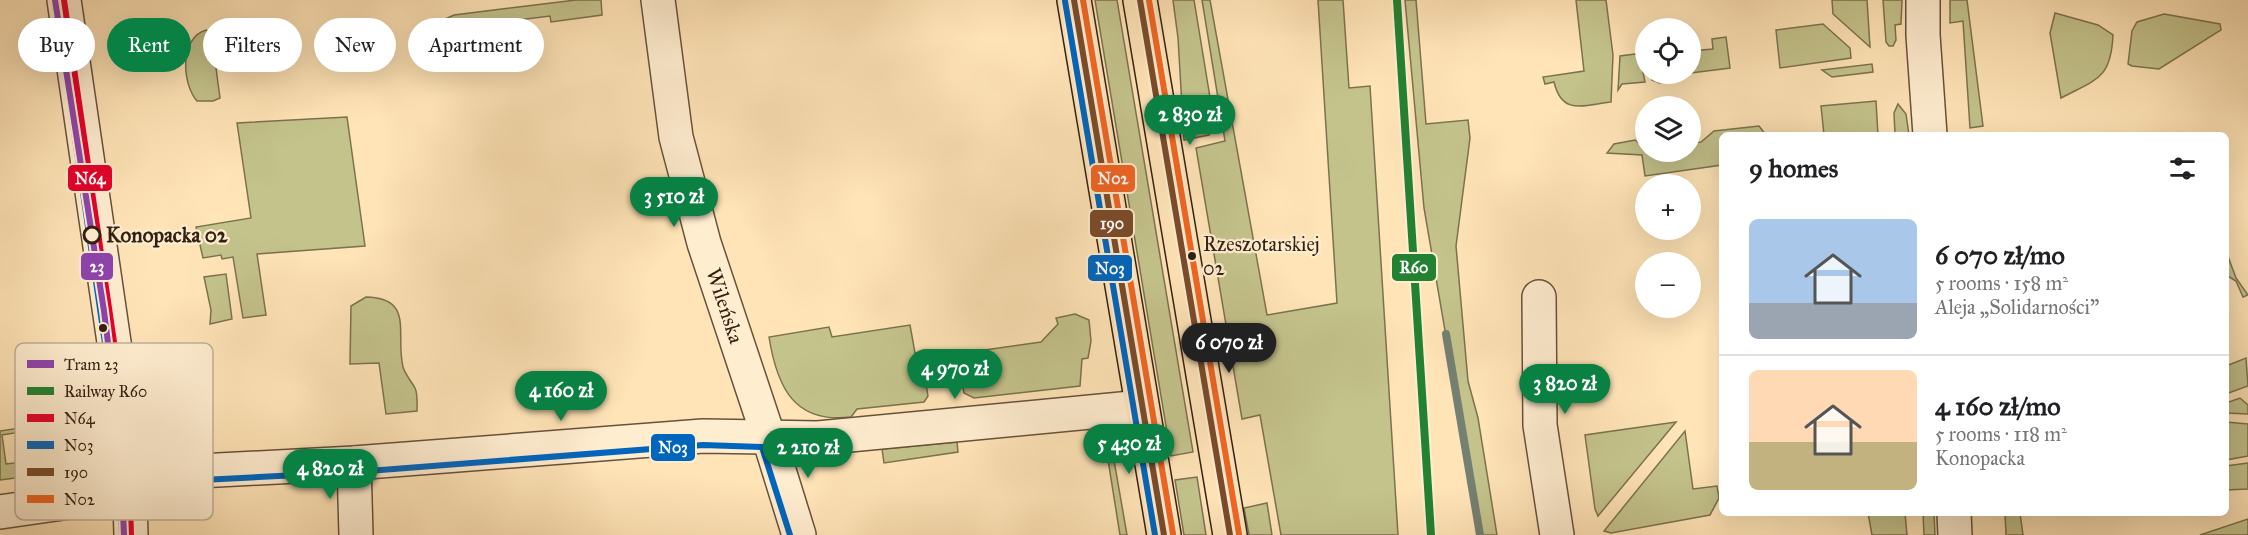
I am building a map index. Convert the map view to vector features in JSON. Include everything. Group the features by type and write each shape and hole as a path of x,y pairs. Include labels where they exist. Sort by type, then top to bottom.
{"main road":[{"path":"1074,0 1164,535"},
{"path":"1140,0 1230,535"}],"street":[{"path":"64,0 114,343"},
{"name":"Wileńska","path":"658,0 676,137 704,243 770,438 799,535"},
{"path":"1923,0 1930,132"},
{"path":"1539,297 1540,425 1557,535"},
{"path":"213,470 354,464 703,436 818,438 1142,407"},
{"path":"354,464 356,535"},
{"path":"0,512 15,510"},
{"path":"1954,516 1955,535"},
{"path":"131,520 131,535"}],"shaded area":[{"path":"576,0 601,0 602,15 551,22 550,16 447,18 454,15"},
{"path":"1095,0 1117,0 1193,452 1171,456"},
{"path":"1173,0 1194,0 1215,128 1209,135 1184,140 1178,38"},
{"path":"1202,0 1210,0 1267,315 1337,303 1318,0 1343,0 1349,88 1370,86 1398,535 1281,535 1260,415 1242,419 1196,148 1225,141"},
{"path":"1405,0 1416,0 1426,124 1468,120 1470,138 1456,246 1468,381 1478,418 1497,535 1480,535 1424,208"},
{"path":"1576,0 1606,0 1613,55 1611,102 1575,106 1562,100 1554,82 1545,84 1543,77 1584,71"},
{"path":"1832,0 1867,0 1870,47 1833,14"},
{"path":"1883,0 1902,0 1901,24 1895,25 1896,40 1893,46 1889,46 1886,42"},
{"path":"1950,0 1967,0 1983,126 1970,128 1963,21 1950,23"},
{"path":"2055,13 2098,25 2113,35 2109,61 2100,76 2061,98 2050,33"},
{"path":"2164,14 2220,24 2221,30 2159,69 2128,64 2132,31 2137,22"},
{"path":"1823,24 1850,48 1851,58 1780,68 1776,30"},
{"path":"203,32 203,72 217,72 220,98 213,101 197,101 188,84 186,72 191,72 191,42"},
{"path":"1726,37 1730,68 1701,72 1701,50 1713,49 1712,39"},
{"path":"1635,54 1635,83 1622,84 1618,90 1620,56"},
{"path":"1872,64 1873,72 1832,77 1822,70"},
{"path":"1876,101 1878,132 1824,132 1821,106"},
{"path":"1898,104 1906,114 1909,132 1895,132 1894,113"},
{"path":"347,117 365,246 257,254 266,315 243,318 233,257 222,259 221,255 203,258 196,227 251,218 237,123"},
{"path":"1759,126 1764,132 1719,132 1719,165 1645,174 1643,162 1701,162 1701,142 1714,131"},
{"path":"1635,140 1635,155 1607,153 1614,144"},
{"path":"2229,259 2236,278 2248,295 2243,297 2236,281 2229,277"},
{"path":"226,274 232,319 210,324 211,310 204,277"},
{"path":"366,297 381,299 391,304 397,311 400,320 403,367 416,390 417,411 386,414 379,363 350,364 351,306"},
{"path":"1075,314 1089,320 1091,341 1088,358 1082,359 1080,386 974,398 964,393 957,354 1041,342 1058,324 1056,318"},
{"path":"910,325 915,353 922,359 928,396 924,402 857,409 851,417 831,418 802,408 783,386 772,355 769,337 829,327 832,337"},
{"path":"2246,358 2248,386 2229,393 2229,365"},
{"path":"2240,398 2248,405 2248,414 2229,413 2229,402"},
{"path":"1676,422 1598,516 1595,509 1585,435"},
{"path":"2229,422 2248,424 2248,456 2229,459"},
{"path":"15,429 15,433 2,435 6,464 15,463 15,478 0,480 0,431"},
{"path":"1685,431 1693,489 1717,486 1719,498 1710,515 1611,533 1604,531"},
{"path":"1105,441 1111,443 1127,535 1120,535"},
{"path":"957,442 958,452 884,463 882,449"},
{"path":"2248,463 2248,489 2229,490 2229,466"},
{"path":"1197,477 1206,535 1184,535 1175,480"},
{"path":"1267,503 1272,535 1249,535 1244,508"},
{"path":"1869,516 1905,516 1907,535 1872,535"},
{"path":"1923,516 1934,516 1935,535 1924,535"},
{"path":"2005,516 2020,516 2023,535 2006,535"},
{"path":"2248,519 2248,535 2200,535"}],"waterway":[{"path":"1446,334 1480,535"}],"tram line":[{"name":"23","path":"55,0 108,343"},
{"name":"23","path":"123,520 124,535"}],"rail line":[{"name":"R60","path":"1397,0 1431,535"}],"transit line":[{"name":"N64","path":"64,0 114,343"},
{"name":"190","path":"1074,0 1164,535"},
{"name":"N02","path":"1083,0 1173,534"},
{"name":"190","path":"1140,0 1230,535"},
{"name":"N02","path":"1149,0 1239,534"},
{"name":"N03","path":"55,1 105,343"},
{"name":"N03","path":"1065,1 1155,535"},
{"name":"N03","path":"213,479 355,472 703,445 762,447 790,535"},
{"name":"N03","path":"122,520 122,535"},
{"name":"N64","path":"131,520 131,535"}],"place":[{"name":"Konopacka 02","path":"92,235"},
{"name":"Rzeszotarskiej 02","path":"1192,256"}]}
